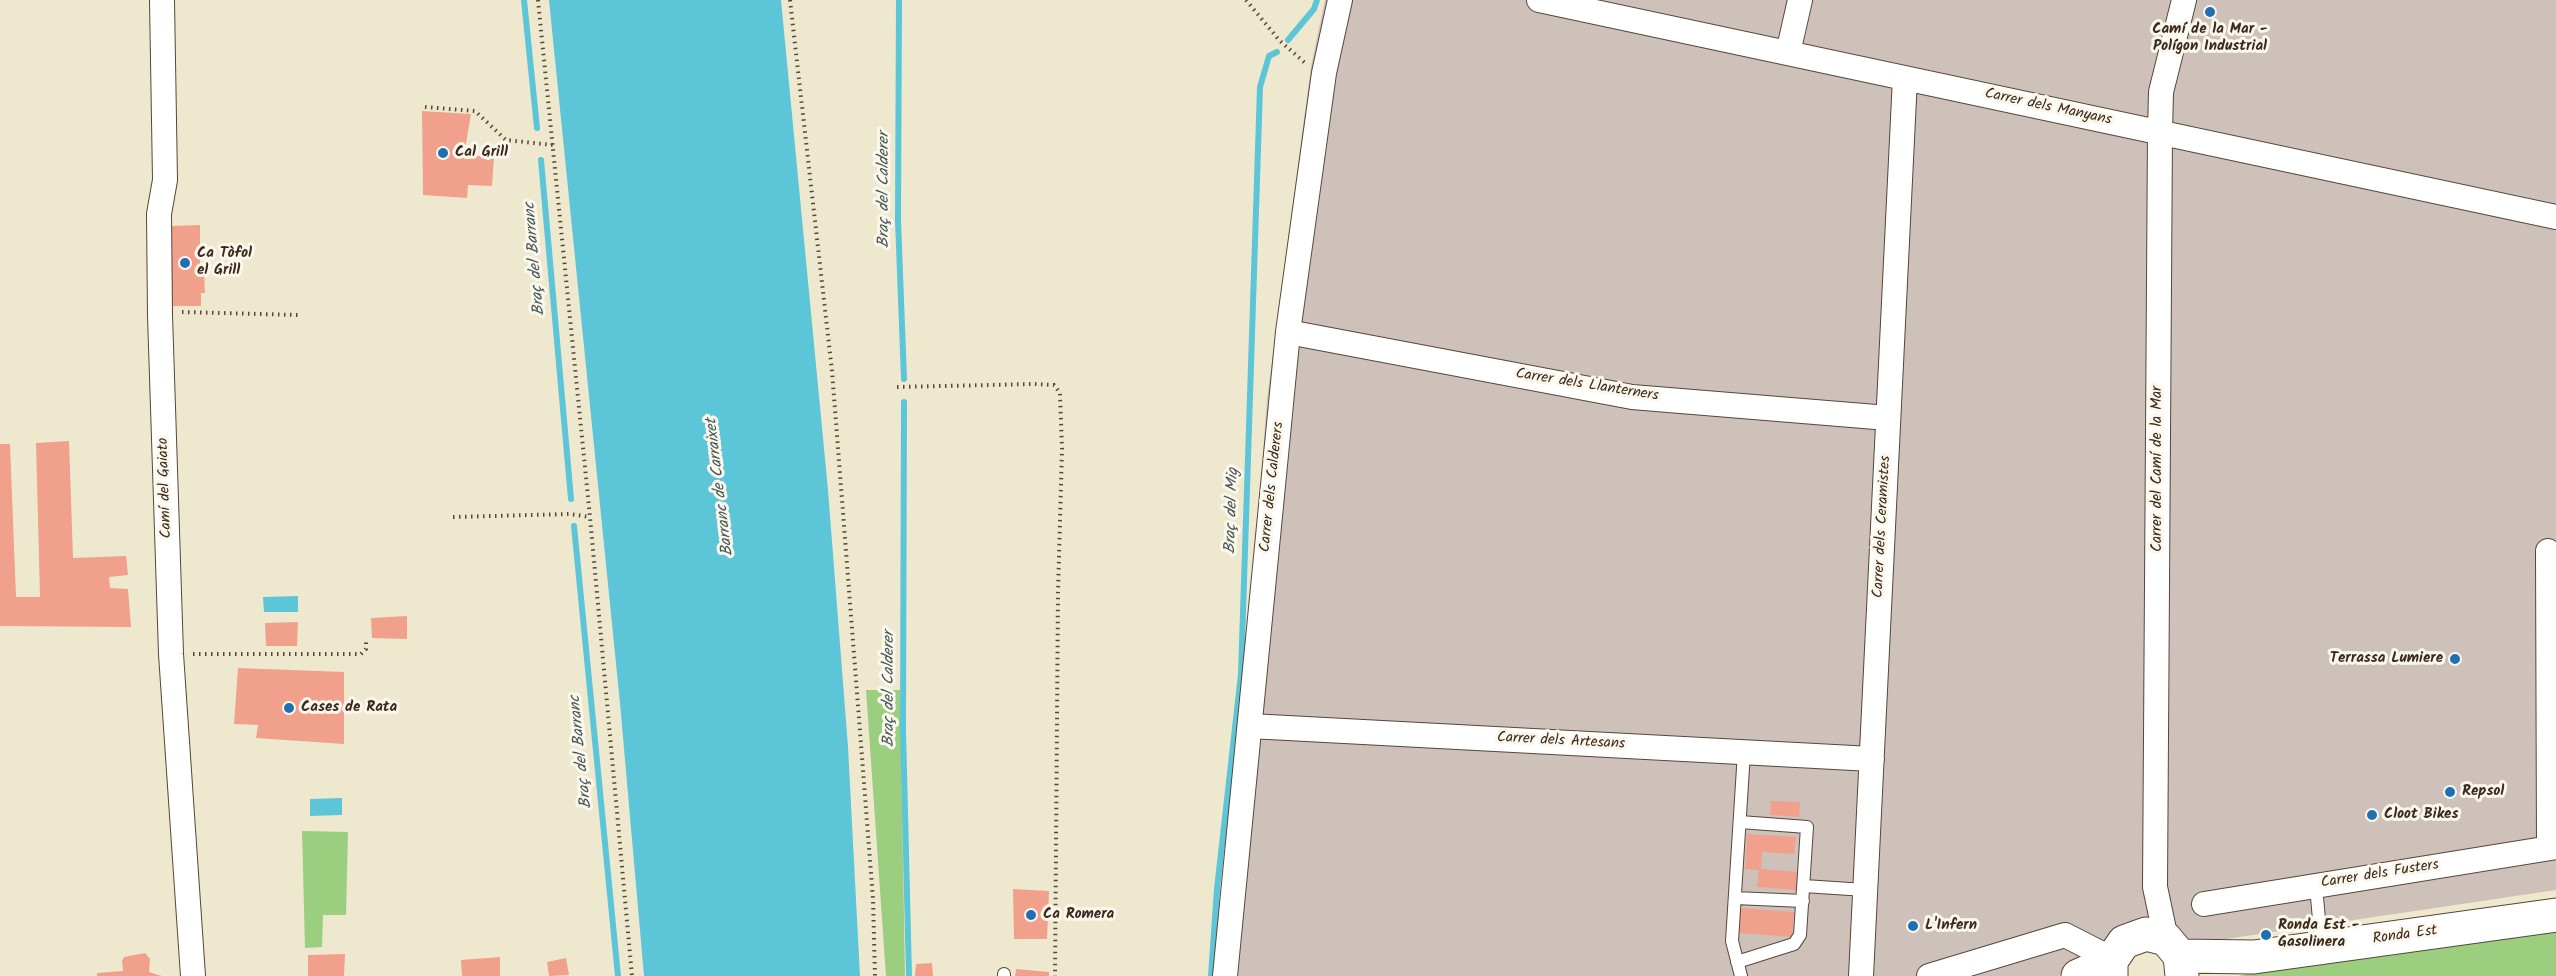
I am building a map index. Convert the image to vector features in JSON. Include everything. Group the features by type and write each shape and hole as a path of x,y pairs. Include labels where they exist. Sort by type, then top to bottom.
{"main road":[{"name":"Ronda Est","path":"2078,976 2112,965 2124,942 2146,934 2176,957 2254,957 2556,915"},
{"name":"Ronda Est","path":"2212,976 2242,966 2254,957"}],"street":[{"name":"Camí del Gaiato","path":"162,0 165,180 159,214 160,311 171,654 193,976"},
{"name":"Carrer dels Calderers","path":"1225,976 1288,332 1324,73 1340,0"},
{"name":"Carrer dels Manyans","path":"1539,0 2556,217"},
{"path":"1788,53 1800,0"},
{"name":"Carrer del Camí de la Mar","path":"2176,957 2155,887 2160,132 2161,92 2184,0"},
{"name":"Carrer dels Ceramistes","path":"1861,976 1905,78"},
{"name":"Carrer dels Llanterners","path":"1288,332 1632,397 1888,418"},
{"path":"2548,551 2553,847"},
{"name":"Carrer dels Artesans","path":"1250,726 1872,759"},
{"name":"Carrer dels Fusters","path":"2204,904 2553,847"},
{"path":"1929,976 2065,936 2112,965"}],"lane":[{"path":"1741,976 1732,941 1744,752"},
{"path":"1737,962 1794,944 1800,935 1808,827 1740,822"},
{"path":"1804,886 1865,890"},
{"path":"2316,886 2320,931 2326,947"},
{"path":"1735,898 1803,901"}],"path":[{"path":"538,0 591,517 632,976"},
{"path":"790,0 832,371 873,899 875,976"},
{"path":"1246,0 1298,59 1324,73"},
{"path":"425,107 475,111 506,140 553,145"},
{"path":"160,311 298,315"},
{"path":"897,387 1054,385 1060,393 1062,449 1058,592 1055,976"},
{"path":"453,517 570,514 591,517"},
{"path":"171,654 361,654 366,649 366,642"}],"shaded area":[{"path":"1325,0 2556,0 2556,890 2152,950 2058,976 1218,976 1243,724 1267,399 1311,66"}],"green space":[{"path":"866,690 900,690 905,976 886,976"},
{"path":"302,831 348,832 346,915 323,915 322,947 305,948"},
{"path":"2556,925 2556,976 2239,976 2283,966"}],"water":[{"name":"Barranc de Carraixet","path":"549,0 781,0 828,490 848,747 860,976 644,976 620,703"},
{"path":"298,596 298,612 264,612 263,597"},
{"path":"342,798 342,815 310,816 310,799"}],"building":[{"name":"Cal Grill","path":"422,111 471,114 464,155 494,157 492,186 468,185 467,198 423,195"},
{"name":"Ca Tòfol el Grill","path":"200,225 200,268 204,269 205,293 201,293 201,306 172,306 171,226"},
{"path":"69,441 73,558 126,556 128,575 109,577 110,588 128,589 131,627 0,626 0,444 10,444 16,597 40,597 36,443"},
{"path":"407,616 407,639 372,638 371,618"},
{"path":"298,622 297,646 266,646 265,623"},
{"name":"Cases de Rata","path":"238,668 344,672 344,744 256,738 258,725 234,724"},
{"path":"1771,801 1800,802 1799,817 1770,815"},
{"path":"1747,834 1796,837 1794,854 1762,852 1761,869 1799,872 1797,890 1757,887 1759,870 1745,869"},
{"name":"Ca Romera","path":"1013,889 1049,891 1047,939 1014,939"},
{"path":"1728,907 1794,912 1792,937 1726,932"},
{"path":"145,953 150,959 149,972 162,976 97,976 97,973 123,971 124,957"},
{"path":"345,954 344,976 308,976 308,955"},
{"path":"500,957 500,976 462,976 461,960"},
{"path":"566,958 569,975 549,976 547,962"},
{"path":"932,963 933,976 915,976 916,964"},
{"path":"1016,969 1049,972 1049,976 1015,976"}],"waterway":[{"name":"Braç del Barranc","path":"524,0 537,128"},
{"name":"Braç del Calderer","path":"899,0 898,220 904,379"},
{"name":"Braç del Mig","path":"1288,40 1314,9 1317,0"},
{"name":"Braç del Mig","path":"1211,976 1217,889 1241,674 1260,87 1269,56 1277,52"},
{"name":"Braç del Barranc","path":"541,160 571,499"},
{"name":"Braç del Calderer","path":"904,402 903,730 909,976"},
{"name":"Braç del Barranc","path":"574,526 618,976"}],"place":[{"name":"Camí de la Mar - Polígon Industrial","path":"2210,12"},
{"name":"Cal Grill","path":"443,153"},
{"name":"Ca Tòfol el Grill","path":"185,263"},
{"name":"Terrassa Lumiere","path":"2455,659"},
{"name":"Cases de Rata","path":"289,708"},
{"name":"Repsol","path":"2450,792"},
{"name":"Cloot Bikes","path":"2372,815"},
{"name":"Ca Romera","path":"1031,915"},
{"name":"L'Infern","path":"1913,926"},
{"name":"Ronda Est - Gasolinera","path":"2266,935"}]}
